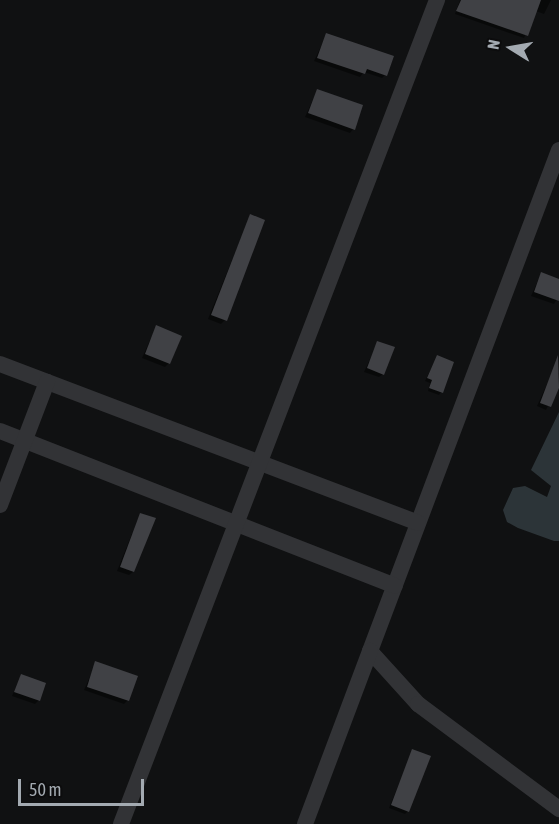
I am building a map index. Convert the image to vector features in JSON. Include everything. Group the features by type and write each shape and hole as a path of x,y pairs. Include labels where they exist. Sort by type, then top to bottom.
{"street":[{"path":"121,824 437,0"},
{"path":"304,824 559,150"},
{"path":"0,364 418,523"},
{"path":"0,506 47,382"},
{"path":"0,431 237,521 395,586"},
{"path":"370,651 418,704 559,809"}],"shaded area":[{"path":"559,412 559,541 554,541 507,522 503,510 513,488 525,486 547,497 551,486 531,470"}],"building":[{"path":"461,0 541,0 528,36 456,11"},
{"path":"326,33 394,56 387,76 367,69 365,74 317,58"},
{"path":"317,89 363,105 355,130 308,113"},
{"path":"250,214 265,220 227,321 211,315"},
{"path":"541,272 559,279 559,301 534,292"},
{"path":"156,325 182,336 170,364 145,354"},
{"path":"377,341 395,347 384,375 367,368"},
{"path":"437,355 454,362 443,393 429,388 432,380 427,378"},
{"path":"558,355 559,388 551,407 540,403"},
{"path":"140,513 156,518 134,572 120,567"},
{"path":"95,661 138,676 129,701 87,687"},
{"path":"21,674 46,683 40,701 14,692"},
{"path":"412,749 431,756 409,812 391,805"}]}
